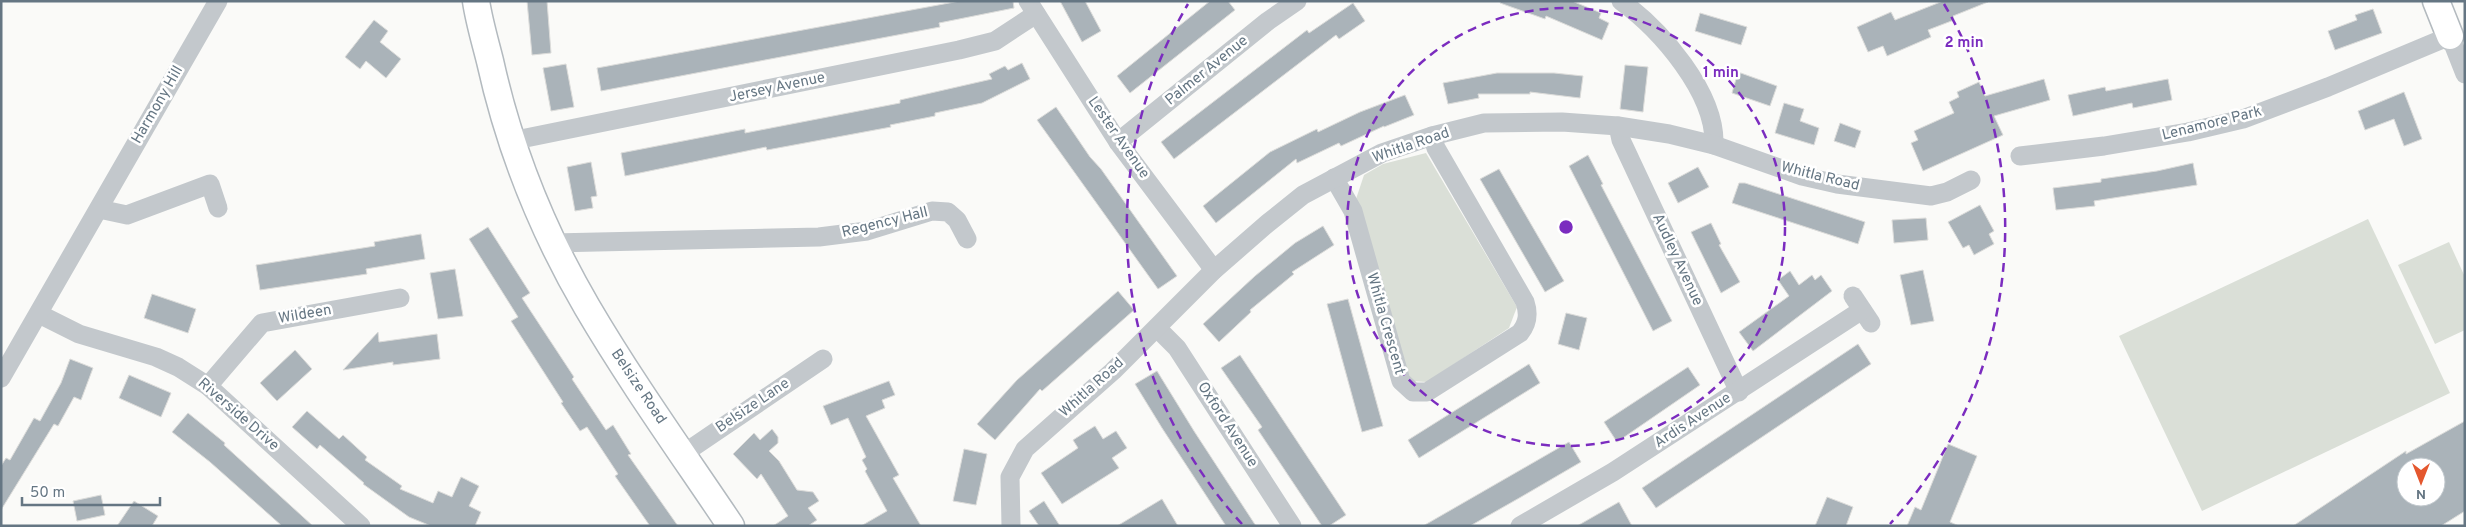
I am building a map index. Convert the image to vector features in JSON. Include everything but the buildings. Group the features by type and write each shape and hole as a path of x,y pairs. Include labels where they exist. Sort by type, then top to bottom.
{"street":[{"name":"Harmony Hill","path":"1,378 218,1"},
{"name":"Belsize Road","path":"476,1 495,85 511,141 553,243 611,347 731,526"},
{"name":"Palmer Avenue","path":"1118,142 1297,1"},
{"path":"1621,1 1647,22 1662,38 1687,72 1706,105 1714,135 1714,145"},
{"path":"2436,1 2465,74"},
{"name":"Jersey Avenue","path":"511,141 996,41 1032,8"},
{"name":"Lester Avenue","path":"1032,8 1118,142 1214,270"},
{"name":"Lenamore Park","path":"2020,156 2104,146 2188,132 2243,119 2337,84 2450,36"},
{"name":"Whitla Road","path":"1011,526 1010,477 1025,449 1157,328 1214,270 1303,195 1382,153 1432,136 1484,123 1562,122 1618,126 1669,134 1714,145 1802,176 1837,184 1931,196 1947,192 1971,180"},
{"name":"Audley Avenue","path":"1618,126 1621,140 1739,392"},
{"name":"Whitla Crescent","path":"1334,178 1353,211 1400,381 1413,392 1427,392 1520,333 1527,322 1528,315 1525,302 1436,148 1432,136"},
{"path":"99,208 127,215 210,184 218,208"},
{"name":"Regency Hall","path":"553,243 819,237 867,230 932,211 948,212 957,220 967,239"},
{"name":"Wildeen","path":"208,386 262,323 400,298"},
{"name":"Ardis Avenue","path":"1520,526 1613,472 1739,392 1862,310"},
{"name":"Riverside Drive","path":"38,314 79,334 156,356 208,386 361,526"},
{"name":"Oxford Avenue","path":"1157,328 1177,348 1292,526"},
{"name":"Belsize Lane","path":"683,454 823,359"}],"shaded area":[{"path":"1426,153 1517,307 1509,328 1427,382 1410,381 1355,202 1364,175 1383,164"},
{"path":"2368,219 2450,393 2202,511 2119,336"},
{"path":"2449,242 2465,277 2465,330 2435,344 2398,265"}]}
